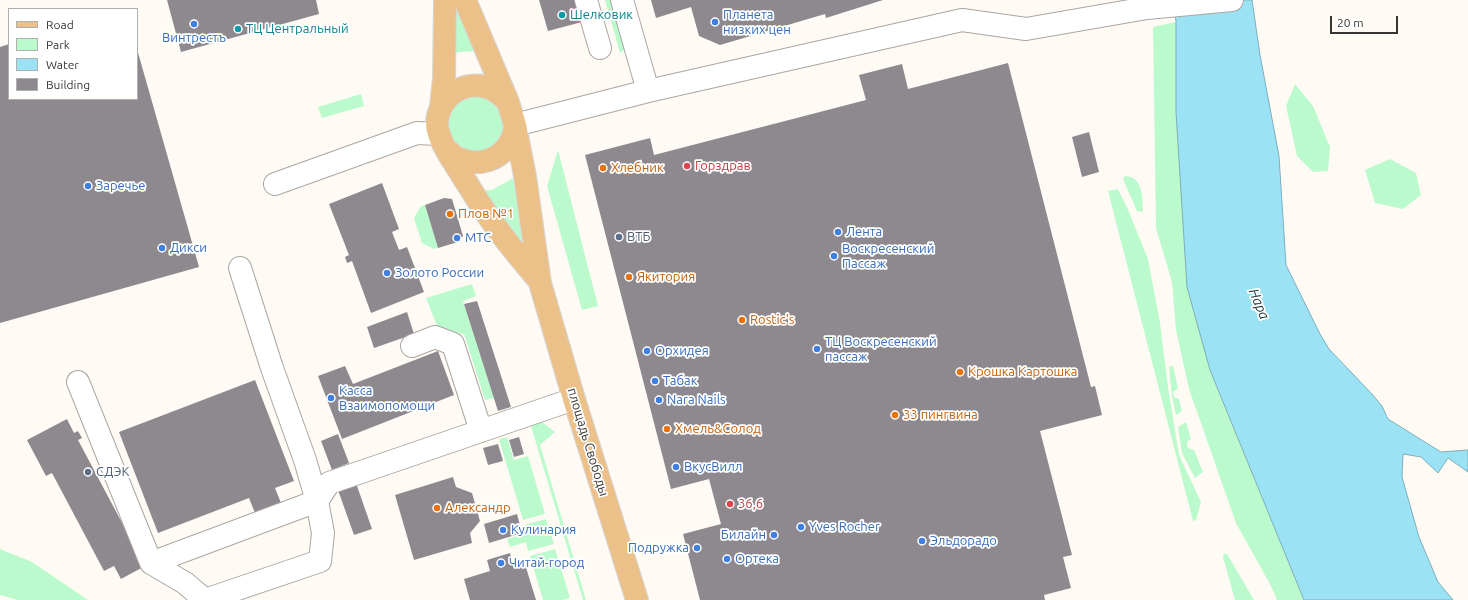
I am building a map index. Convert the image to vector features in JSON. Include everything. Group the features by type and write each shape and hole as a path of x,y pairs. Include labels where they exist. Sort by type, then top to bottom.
{"main road":[{"path":"445,0 444,78 441,106 438,116 442,142 459,159 474,163 489,161 502,153 512,140 515,125"},
{"name":"площадь Свободы","path":"465,0 508,102 515,125 525,176 540,283 574,400 637,600"},
{"path":"441,106 447,97 459,89 472,85 486,86 498,92 508,102"},
{"name":"площадь Свободы","path":"442,142 491,221 540,283"}],"lane":[{"path":"586,0 600,48"},
{"path":"622,0 648,91"},
{"path":"515,125 648,91 962,20 1026,29 1147,8 1232,0"},
{"path":"275,184 417,133 442,142"},
{"path":"78,382 151,563 184,583 205,600 320,560 323,533 317,501 305,460 272,368 240,268"},
{"path":"412,346 435,337 452,344 481,431"},
{"path":"151,563 317,501 329,483 574,400"}],"green space":[{"path":"451,0 458,0 480,51 459,52 450,56"},
{"path":"605,0 615,0 625,49 620,53"},
{"path":"1176,22 1176,112 1210,370 1304,600 1277,600 1271,586 1236,523 1189,389 1176,330 1172,282 1156,228 1153,27"},
{"path":"1295,84 1313,106 1330,147 1328,171 1313,172 1297,156 1286,106"},
{"path":"361,94 364,106 322,118 318,107"},
{"path":"466,94 496,98 508,127 499,146 470,155 452,144 446,115"},
{"path":"558,150 598,306 582,310 547,186"},
{"path":"1390,159 1416,173 1421,195 1403,209 1375,203 1365,170"},
{"path":"1125,176 1131,177 1139,184 1142,195 1143,212 1137,211 1123,179"},
{"path":"513,178 528,255 482,190 492,190"},
{"path":"1118,189 1148,259 1160,323 1179,455 1201,502 1196,520 1193,521 1108,191"},
{"path":"425,205 438,248 434,249 422,243 414,218 421,206"},
{"path":"472,284 476,296 463,301 494,398 485,400 464,334 438,328 426,298"},
{"path":"1173,366 1178,388 1173,392 1173,394 1174,397 1179,399 1182,411 1176,415 1172,397 1169,367"},
{"path":"542,422 555,432 540,445 586,600 583,600 531,426"},
{"path":"1186,422 1191,439 1187,442 1187,446 1188,448 1194,450 1203,472 1195,478 1182,453 1178,427"},
{"path":"507,437 514,460 528,456 545,514 523,520 499,439"},
{"path":"546,519 554,544 528,551 526,542 510,547 507,539 526,533 524,525"},
{"path":"0,549 32,562 88,600 18,600 0,595"},
{"path":"555,549 570,598 563,600 543,600 530,556"},
{"path":"1224,554 1227,554 1254,600 1235,600 1223,557"}],"water":[{"name":"Нара","path":"1174,0 1252,0 1260,55 1279,156 1286,265 1329,349 1372,394 1382,406 1388,419 1441,452 1468,450 1468,472 1448,458 1438,473 1421,457 1403,454 1402,477 1419,537 1438,582 1453,600 1304,600 1210,370 1187,287 1176,112 1176,22"}],"building":[{"name":"ТЦ Центральный","path":"167,0 316,0 319,14 181,52"},
{"name":"Шелковик","path":"539,0 576,0 582,22 548,31"},
{"path":"651,0 883,0 826,18 825,14 720,45 699,36 691,7 656,18"},
{"name":"Заречье","path":"8,44 8,100 138,100 138,53 199,267 0,323 0,47"},
{"name":"Воскресенский Пассаж","path":"1008,63 1091,387 1095,386 1102,415 1040,431 1072,555 1063,557 1071,588 1044,595 1045,600 700,600 683,534 721,524 709,479 671,489 585,155 650,138 654,155 866,100 859,75 902,64 908,89"},
{"path":"1089,132 1099,172 1082,177 1072,137"},
{"path":"382,183 399,229 392,232 399,250 407,247 424,292 371,313 352,261 347,263 345,257 349,255 329,204"},
{"path":"444,198 452,199 463,236 458,242 438,248 425,205"},
{"path":"477,301 511,407 498,411 464,304"},
{"path":"407,312 414,334 374,348 367,327"},
{"path":"438,351 454,395 342,439 318,376 345,366 353,384"},
{"path":"255,380 294,481 275,488 281,503 255,513 249,498 158,533 119,432"},
{"path":"67,419 74,433 78,431 82,438 78,440 145,566 121,579 114,566 104,571 52,473 46,476 27,440"},
{"path":"338,434 349,463 332,470 321,441"},
{"path":"519,437 524,454 514,457 509,440"},
{"path":"498,444 503,461 488,465 483,448"},
{"name":"Александр","path":"453,477 456,487 472,493 480,521 470,533 472,543 414,560 395,495"},
{"path":"356,483 372,529 354,535 338,490"},
{"name":"Кулинария","path":"517,514 522,533 489,543 484,524"},
{"path":"510,553 513,564 524,561 536,600 470,600 464,579 490,571 487,560"}],"place":[{"name":"Шелковик","path":"562,15"},
{"name":"Планета низких цен","path":"715,22"},
{"name":"Винтрестъ","path":"194,24"},
{"name":"ТЦ Центральный","path":"238,29"},
{"name":"Горздрав","path":"687,166"},
{"name":"Хлебник","path":"603,168"},
{"name":"Заречье","path":"88,186"},
{"name":"Плов №1","path":"450,214"},
{"name":"Лента","path":"838,232"},
{"name":"ВТБ","path":"619,237"},
{"name":"МТС","path":"457,238"},
{"name":"Дикси","path":"162,248"},
{"name":"Воскресенский Пассаж","path":"834,256"},
{"name":"Золото России","path":"387,273"},
{"name":"Якитория","path":"629,277"},
{"name":"Rostic's","path":"742,320"},
{"name":"ТЦ Воскресенский пассаж","path":"817,349"},
{"name":"Орхидея","path":"647,351"},
{"name":"Крошка Картошка","path":"960,372"},
{"name":"Табак","path":"655,381"},
{"name":"Касса Взаимопомощи","path":"331,398"},
{"name":"Nara Nails","path":"659,400"},
{"name":"33 пингвина","path":"895,415"},
{"name":"Хмель&Солод","path":"667,429"},
{"name":"ВкусВилл","path":"676,467"},
{"name":"СДЭК","path":"88,472"},
{"name":"36,6","path":"730,504"},
{"name":"Александр","path":"437,508"},
{"name":"Yves Rocher","path":"801,527"},
{"name":"Кулинария","path":"503,530"},
{"name":"Билайн","path":"774,535"},
{"name":"Эльдорадо","path":"922,541"},
{"name":"Подружка","path":"697,548"},
{"name":"Ортека","path":"727,559"},
{"name":"Читай-город","path":"501,563"}]}
